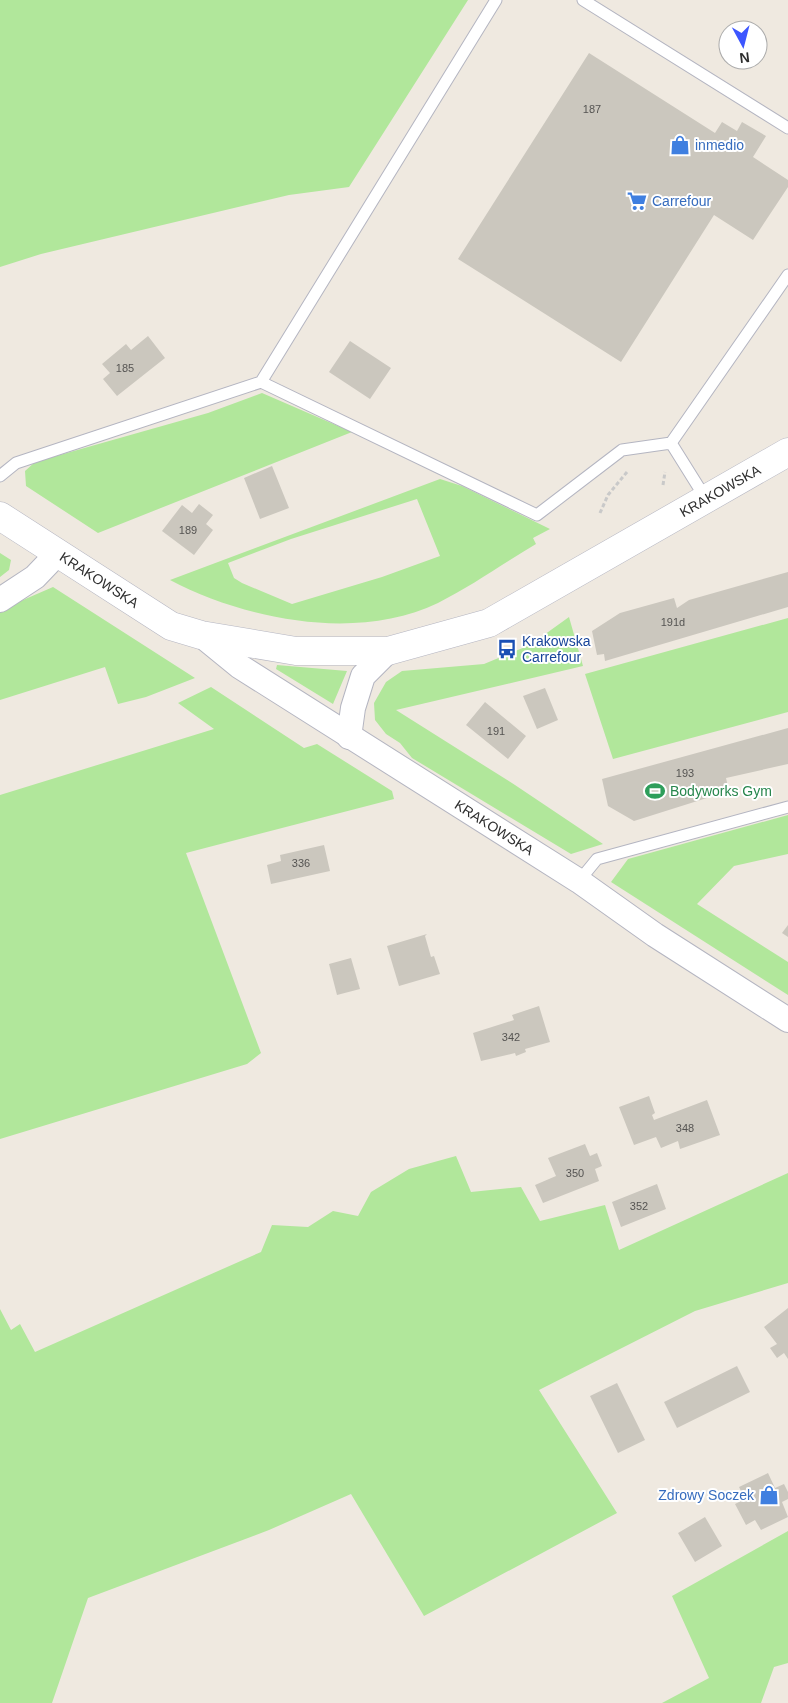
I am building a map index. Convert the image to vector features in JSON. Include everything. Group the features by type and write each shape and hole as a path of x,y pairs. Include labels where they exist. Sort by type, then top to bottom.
{"main road":[{"name":"KRAKOWSKA","path":"0,516 171,626 201,635 296,651 388,651 489,623 788,452"}],"street":[{"path":"0,600 35,577 57,554"},
{"name":"KRAKOWSKA","path":"201,635 239,666 579,881 655,935 788,1020"},
{"path":"349,737 353,708 363,676 388,651"}],"lane":[{"path":"0,476 16,463 261,382 496,0"},
{"path":"583,0 788,128"},
{"path":"261,382 537,515 622,450 671,443 788,275"},
{"path":"671,443 706,499"},
{"path":"579,881 597,859 788,807"}],"path":[{"path":"600,512 608,495 630,468"},
{"path":"663,485 666,476 664,468"}],"green space":[{"path":"0,0 468,0 349,187 289,195 41,254 0,267"},
{"path":"262,393 352,432 98,533 26,486 25,471 35,462 208,413"},
{"path":"440,479 462,486 550,529 533,538 536,544 476,582 438,603 406,615 373,621 338,623 302,621 267,615 233,606 170,580","holes":["417,499 440,556 382,577 292,604 234,578 228,563 291,539"]},
{"path":"0,553 11,560 9,570 0,577"},
{"path":"53,587 195,678 146,697 118,704 105,667 0,700 0,610"},
{"path":"569,617 583,666 396,710 515,785 603,844 571,854 412,758 400,743 386,734 375,720 374,703 386,682 402,671 484,664 530,645"},
{"path":"788,618 788,712 613,759 585,674"},
{"path":"277,665 347,671 333,704 276,669"},
{"path":"211,687 304,748 317,744 392,791 394,799 186,853 261,1053 247,1064 0,1139 0,795 214,729 178,703"},
{"path":"788,815 788,854 734,866 697,904 788,962 788,995 611,882 628,859"},
{"path":"456,1156 471,1192 521,1187 540,1221 605,1205 619,1250 788,1173 788,1283 695,1311 539,1390 617,1513 424,1616 351,1494 269,1530 88,1598 52,1703 0,1703 0,1309 11,1330 20,1324 35,1352 261,1252 272,1225 308,1227 333,1211 358,1216 371,1192 409,1169"},
{"path":"788,1531 788,1663 774,1667 761,1703 662,1703 709,1678 672,1596"}],"building":[{"name":"Carrefour","path":"589,53 715,133 722,122 737,131 742,122 766,136 753,157 788,180 788,187 753,240 714,215 621,362 458,259"},
{"path":"148,336 165,358 117,396 103,379 110,373 102,364 126,344 131,350"},
{"path":"350,341 391,368 370,399 329,372"},
{"path":"272,466 289,508 260,519 244,478"},
{"path":"199,504 213,515 206,524 213,530 194,555 162,531 182,505 192,513"},
{"path":"788,572 788,607 605,661 604,654 597,655 592,631 620,613 674,598 677,608 689,600"},
{"path":"545,688 558,720 537,729 523,696"},
{"path":"485,702 526,736 508,759 466,725"},
{"path":"788,728 788,764 726,778 729,791 634,821 608,806 602,779"},
{"path":"324,845 330,871 271,884 267,865 281,861 280,855"},
{"path":"788,925 788,937 782,933"},
{"path":"427,934 425,936 431,957 434,956 440,974 399,986 387,946"},
{"path":"351,958 360,989 337,995 329,964"},
{"path":"539,1006 550,1042 525,1049 526,1052 516,1056 515,1053 481,1061 473,1033 514,1020 512,1015"},
{"path":"649,1096 655,1113 652,1115 654,1120 707,1100 720,1135 680,1149 678,1141 661,1148 656,1137 634,1145 619,1107"},
{"path":"585,1144 590,1156 597,1153 602,1166 595,1169 599,1181 543,1203 535,1185 556,1176 548,1158"},
{"path":"657,1184 666,1209 621,1227 612,1202"},
{"path":"788,1308 788,1359 784,1353 777,1358 770,1348 777,1344 764,1327"},
{"path":"737,1366 750,1392 677,1428 664,1402"},
{"path":"617,1383 645,1440 618,1453 590,1396"},
{"path":"768,1473 775,1488 784,1484 788,1492 788,1499 782,1502 788,1517 761,1530 755,1520 746,1525 735,1504 745,1499 739,1487"},
{"path":"705,1517 722,1546 695,1562 678,1533"}],"place":[{"name":"inmedio","path":"680,145"},
{"name":"Carrefour","path":"637,201"},
{"name":"Krakowska Carrefour","path":"507,649"},
{"name":"Bodyworks Gym","path":"655,791"},
{"name":"Zdrowy Soczek","path":"769,1495"}]}
